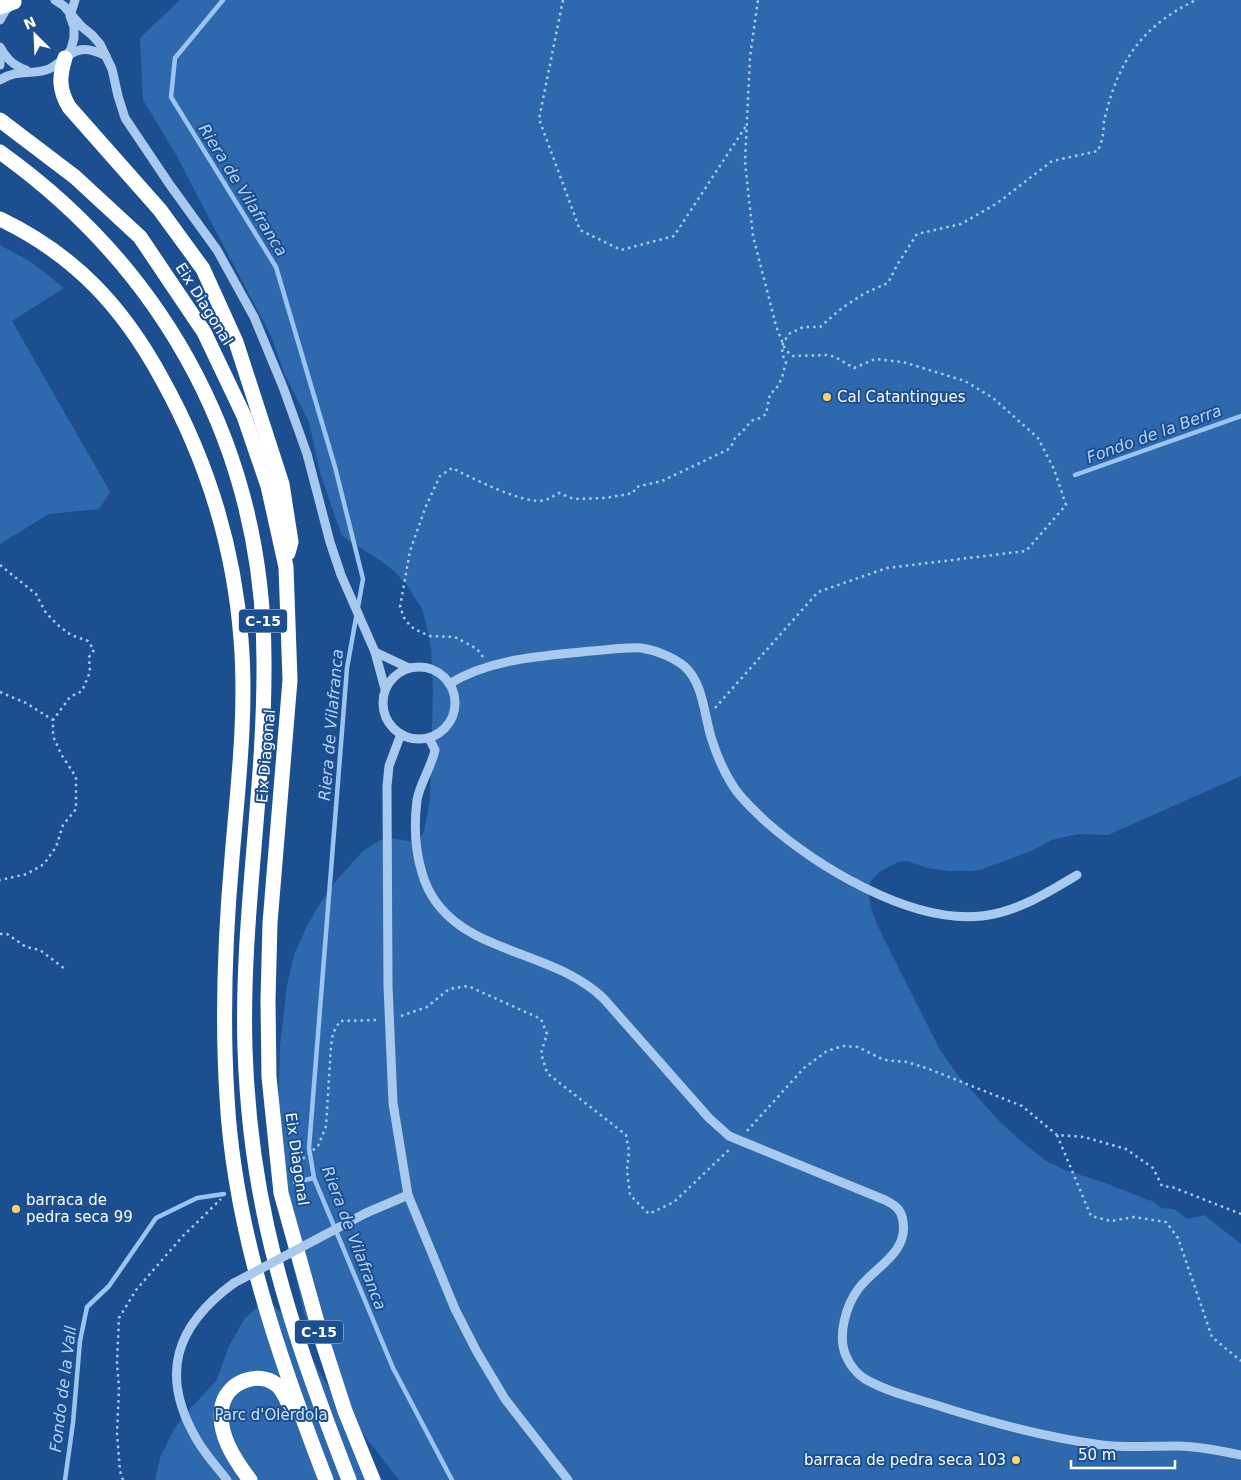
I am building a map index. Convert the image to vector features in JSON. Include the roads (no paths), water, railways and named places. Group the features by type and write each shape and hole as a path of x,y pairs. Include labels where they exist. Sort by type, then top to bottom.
{"highway":[{"path":"65,58 60,72 60,81 61,90 69,107 160,210 203,270 236,342 282,484 290,542 286,567"},
{"name":"Eix Diagonal","path":"0,120 75,177 140,237 204,332 244,416 268,486 286,567 290,680 270,923 268,1000 269,1076 281,1193 322,1340 345,1411 373,1480"},
{"name":"Eix Diagonal","path":"0,152 42,184 74,212 115,255 148,296 178,343 201,385 225,440 246,505 259,583 264,662 262,741 247,945 245,998 248,1102 262,1204 277,1268 303,1355 349,1480"},
{"path":"0,219 43,242 68,260 91,280 114,305 133,331 170,394 193,439 226,537 238,608 243,682 239,771 229,887 225,981 224,1050 227,1102 240,1204 250,1248 289,1378 325,1475"},
{"path":"250,1480 229,1446 225,1435 222,1405 230,1390 243,1381 253,1378 270,1381 282,1390 325,1475"}],"street":[{"path":"55,0 64,6 74,27 71,49 65,58"},
{"path":"70,16 75,0"},
{"path":"0,20 10,3"},
{"path":"70,16 92,35 106,56 112,69 120,107 125,118 217,250 254,317 284,387 307,454 330,542 341,575 375,652 385,689 383,708 387,720 400,734 413,739 429,738 445,728 452,718 455,705 454,693 441,674 434,670 422,667 409,668 392,679 385,689"},
{"path":"0,47 12,63 21,69 31,71"},
{"path":"0,47 0,66"},
{"path":"0,80 7,75 17,72 44,71 56,66 73,52 88,50 106,56"},
{"path":"449,684 466,673 485,667 561,654 641,648 665,655 684,666 696,682 712,741 733,787 746,804 782,836 808,854 881,896 921,909 953,916 981,916 1009,910 1044,895 1077,875"},
{"path":"375,652 409,668"},
{"path":"400,734 389,766 387,786 390,1020 393,1102 408,1195 455,1309 477,1352 506,1400 568,1480"},
{"path":"429,738 435,750 430,769 417,800 416,825 419,860 425,883 432,897 451,920 466,930 567,972 588,984 604,999 722,1131 738,1141 897,1206 904,1224 901,1243 884,1264 859,1287 849,1305 846,1316 843,1346 850,1363 864,1378 884,1388 956,1411 1048,1436 1103,1445 1140,1448 1179,1446 1241,1455"},
{"path":"227,1480 198,1442 180,1400 177,1371 183,1340 191,1324 210,1301 234,1283 366,1214 408,1195"}],"waterway":[{"name":"Riera de Vilafranca","path":"223,0 175,58 171,97 276,267 335,467 363,579 347,668 309,1148 314,1178 393,1368 452,1480"},
{"name":"Fondo de la Berra","path":"1075,475 1241,416"},
{"name":"Fondo de la Vall","path":"295,1182 314,1178"},
{"name":"Fondo de la Vall","path":"65,1480 73,1423 80,1341 87,1307 109,1286 156,1218 197,1198 224,1194"}],"place":[{"name":"Cal Catantingues","path":"827,397"},
{"name":"barraca de pedra seca 99","path":"16,1209"},
{"name":"barraca de pedra seca 103","path":"1016,1460"}],"park label":[{"name":"Parc d'Olèrdola","path":"271,1415"}]}
